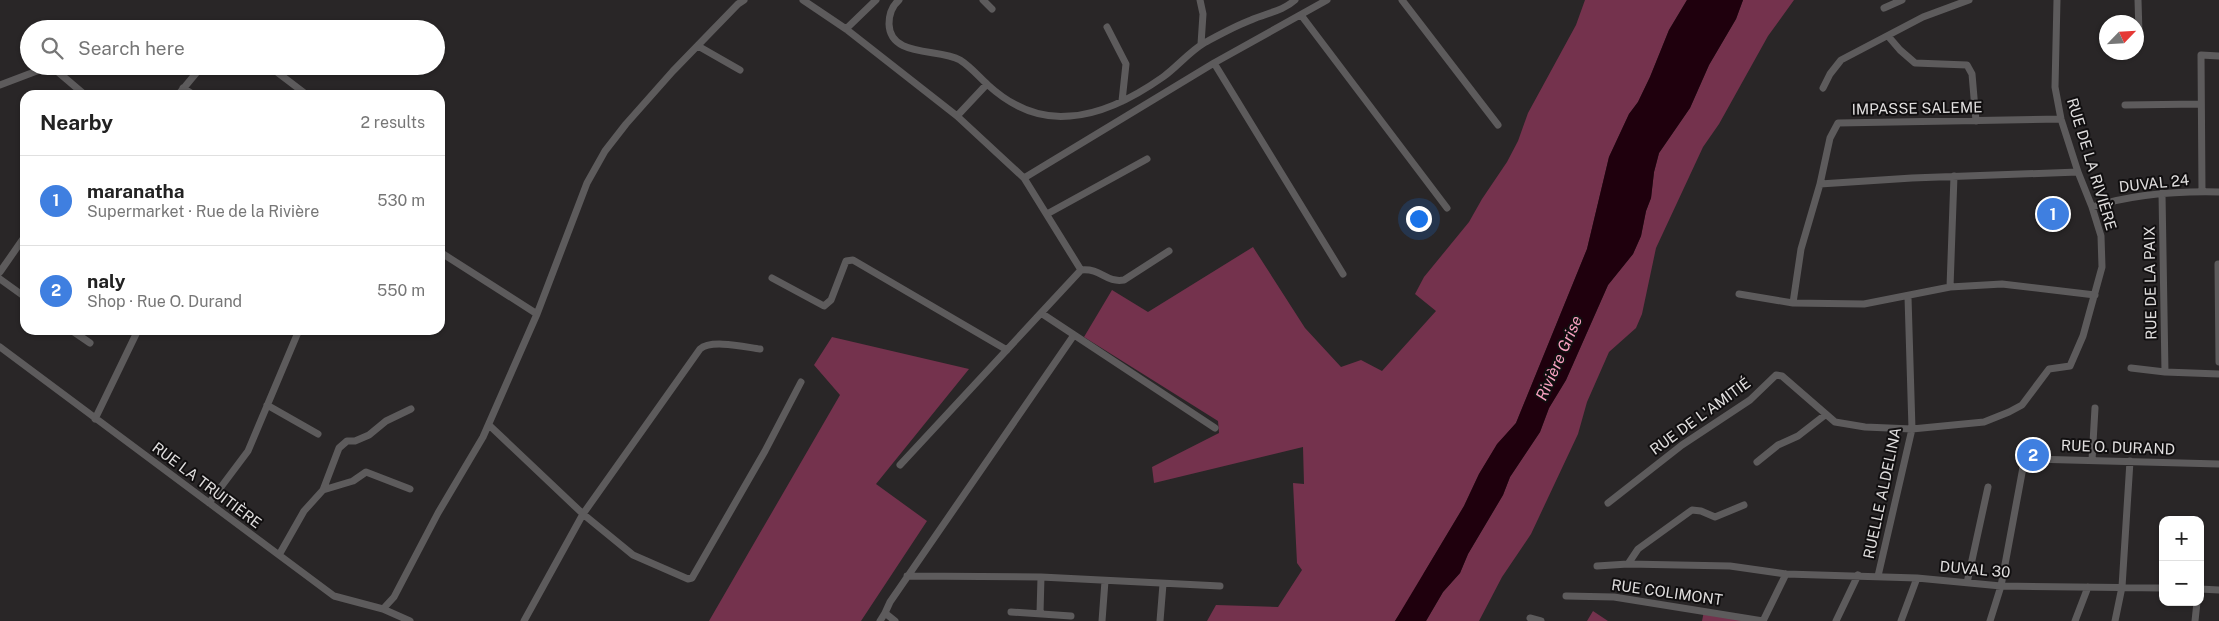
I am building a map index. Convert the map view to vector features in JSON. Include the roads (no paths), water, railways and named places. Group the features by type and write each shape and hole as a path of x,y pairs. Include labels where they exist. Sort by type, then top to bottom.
{"street":[{"path":"383,609 394,597 438,513 489,425 537,314 588,183 605,151 626,124 698,46 744,0"},
{"path":"803,0 846,29 957,116 1024,178 1081,270"},
{"path":"846,29 876,0"},
{"path":"899,0 890,14 889,26 893,37 901,45 910,49 957,58 987,84 1021,108 1055,116 1085,115 1122,101 1163,77 1202,44 1248,21 1288,7 1295,0"},
{"path":"983,0 992,9"},
{"path":"1200,0 1203,14 1202,44"},
{"path":"1024,178 1214,63 1327,0"},
{"path":"1402,0 1498,125"},
{"path":"1884,8 1902,0"},
{"path":"1823,88 1841,60 1923,17 1969,0"},
{"name":"RUE DE LA RIVIÈRE","path":"2057,0 2055,87 2061,119 2101,236 2102,267 2096,295 2073,362"},
{"path":"2138,0 2138,15"},
{"path":"1301,14 1447,208"},
{"path":"1107,27 1126,64 1122,101"},
{"path":"1888,36 1915,63 1967,65 1972,74 1976,121"},
{"path":"698,46 740,70"},
{"path":"2202,192 2201,55 2219,56"},
{"path":"1214,63 1343,274"},
{"path":"0,85 26,75"},
{"path":"61,75 79,90"},
{"path":"186,90 183,88 194,75"},
{"path":"281,75 300,90"},
{"path":"957,116 987,84"},
{"path":"2125,105 2200,104"},
{"name":"IMPASSE SALEME","path":"1820,184 1830,138 1838,123 2061,119"},
{"path":"1047,214 1147,159"},
{"path":"1793,303 1802,250 1820,184 1954,176 2078,172"},
{"path":"1950,287 1954,176"},
{"name":"DUVAL 24","path":"2092,207 2116,200 2162,194 2219,192"},
{"name":"RUE DE LA PAIX","path":"2162,194 2165,372"},
{"path":"0,272 20,243"},
{"path":"900,465 1081,270 1095,270 1108,278 1117,281 1124,280 1169,251"},
{"path":"445,255 537,314"},
{"path":"772,278 824,306 831,300 846,262 853,260 1007,350"},
{"path":"2218,264 2219,362"},
{"path":"0,279 20,293"},
{"path":"1739,294 1793,303 1864,304 1908,297 1950,287 2002,284 2096,295"},
{"name":"RUELLE ALDELINA","path":"1878,576 1912,429 1908,297"},
{"path":"1041,314 1214,428"},
{"path":"79,335 90,342"},
{"path":"96,419 136,335"},
{"path":"209,503 248,451 297,335"},
{"path":"880,621 907,576 1074,335"},
{"path":"524,621 583,514 704,345 713,344 760,349"},
{"name":"RUE LA TRUITIÈRE","path":"0,347 334,596 383,609 410,621"},
{"name":"RUE DE L'AMITIÉ","path":"1608,503 1682,445 1750,400 1776,375 1782,376 1825,415 1839,424 1912,429 1984,422 2009,412 2022,405 2049,369 2067,368 2073,362"},
{"path":"2132,368 2165,372 2219,374"},
{"path":"489,425 583,514 633,554 685,579 692,578 765,451 801,382"},
{"path":"267,405 318,434"},
{"path":"2092,460 2095,408"},
{"path":"279,555 304,511 323,490 339,448 347,441 355,441 369,435 386,421 411,410"},
{"path":"1757,462 1778,445 1798,436 1825,415"},
{"name":"RUE O. DURAND","path":"2001,586 2024,462 2033,458 2219,464"},
{"path":"2115,621 2122,587 2130,461"},
{"path":"323,490 352,481 366,472 410,489"},
{"path":"1967,583 1988,487"},
{"path":"1628,564 1638,549 1692,510 1701,511 1715,517 1744,505"},
{"name":"DUVAL 30","path":"1597,566 1628,564 1730,566 1786,574 1917,578 2001,586 2159,588"},
{"path":"1763,621 1786,574"},
{"path":"1836,621 1858,575"},
{"path":"907,576 1041,577 1220,586"},
{"path":"1040,613 1041,577"},
{"path":"1901,621 1917,578"},
{"path":"1102,621 1105,581"},
{"path":"1160,621 1163,584"},
{"path":"1990,621 2001,586"},
{"path":"2075,621 2088,587"},
{"path":"2204,589 2219,590"},
{"name":"RUE COLIMONT","path":"1566,596 1614,597 1763,621"},
{"path":"2195,621 2197,606"},
{"path":"1011,612 1071,616"},
{"path":"885,613 895,621"},
{"path":"1530,618 1541,621"}],"water":[{"name":"Rivière Grise","path":"1687,0 1743,0 1736,19 1709,65 1690,108 1659,153 1654,172 1651,198 1646,211 1641,236 1633,254 1608,285 1566,380 1549,408 1540,432 1510,477 1503,495 1468,554 1460,573 1443,592 1426,621 1395,621 1464,506 1479,474 1497,444 1516,423 1587,249 1609,157 1629,114 1638,102 1650,77 1669,30"}],"place":[{"name":"maranatha","path":"2053,214"},
{"name":"naly","path":"2033,455"}]}
